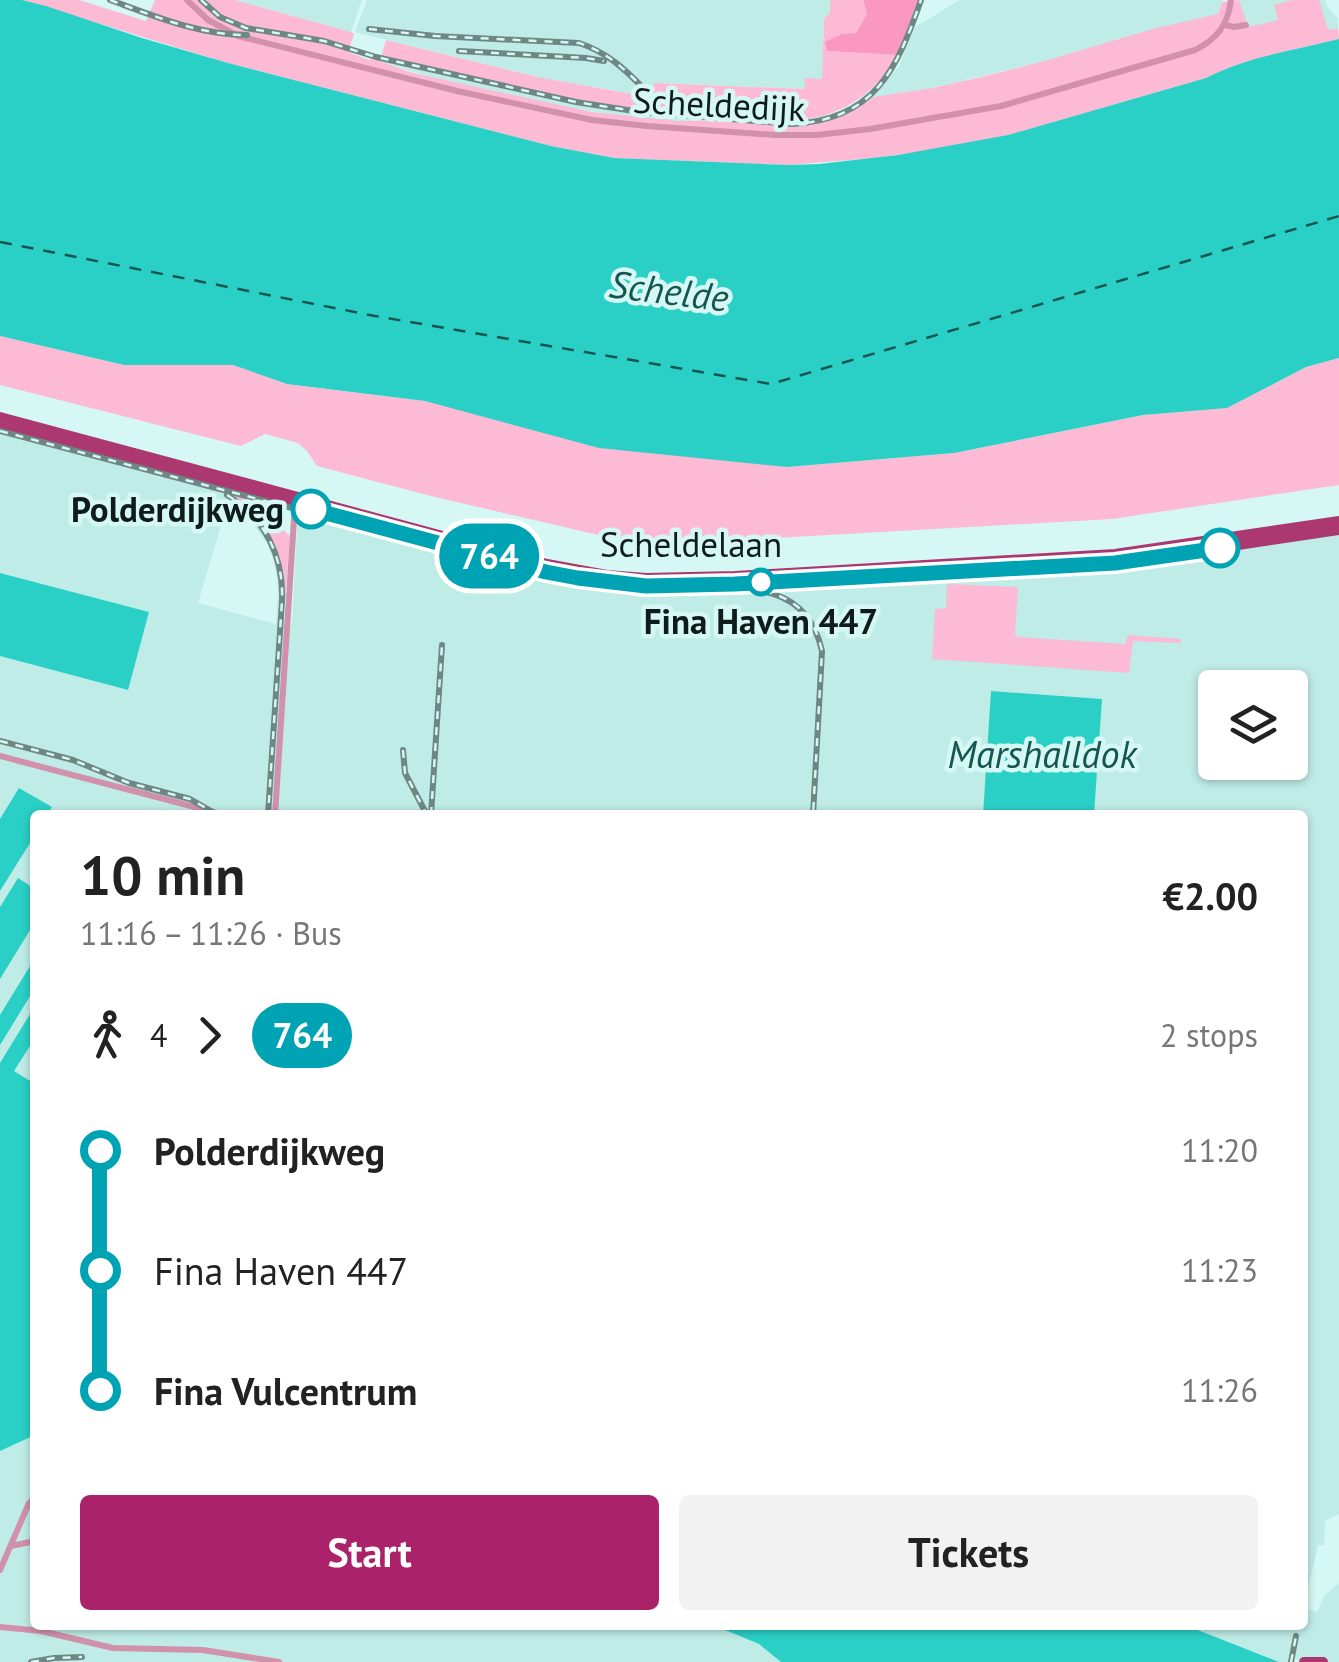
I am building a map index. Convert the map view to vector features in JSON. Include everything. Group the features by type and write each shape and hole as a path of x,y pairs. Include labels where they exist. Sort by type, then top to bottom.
{"main road":[{"name":"Scheldelaan","path":"0,417 295,501"},
{"name":"Scheldelaan","path":"0,427 547,564 646,578 735,580 1194,548 1308,530 1339,521"},
{"name":"Scheldelaan","path":"1308,530 1339,530"},
{"path":"1304,1662 1323,1662"}],"street":[{"name":"Scheldedijk","path":"186,0 208,20 238,36 456,91 611,123 774,135 870,129 1001,106 1195,50 1207,44 1225,25"},
{"path":"1230,0 1225,25 1246,25"},
{"path":"274,810 295,501"},
{"path":"0,756 206,810"},
{"path":"0,1570 30,1504"},
{"path":"10,1546 30,1543"},
{"path":"0,1629 48,1633 113,1648 203,1650 279,1662"}],"shaded area":[{"path":"22,0 79,0 146,21 155,0 235,0 351,32 354,34 348,52 413,73 592,112 798,127 852,112 873,97 981,77 1218,14 1222,2 1239,0 1248,27 1278,20 1274,5 1291,0 1319,0 1328,30 1338,28 1339,39 1254,59 1206,78 1008,135 874,158 788,165 614,158 551,146 228,63"},
{"path":"235,0 362,0 351,32"},
{"path":"367,0 830,0 830,12 824,19 822,79 805,89 654,83 654,98 538,77 355,32"},
{"path":"830,0 863,0 867,14 856,33 842,34 827,51 898,55 878,82 854,102 809,119 792,121 592,104 381,57 386,40 538,77 653,98 654,83 804,89 805,78 822,79 824,19 830,12"},
{"path":"863,0 918,0 898,55 827,51 825,42 856,33 867,14"},
{"path":"960,0 1222,2 1218,14 1041,62 932,88 873,97 899,66 915,27"},
{"path":"1239,0 1325,0 1338,18 1338,28 1252,49"},
{"path":"372,55 592,104 717,116 717,120 639,118 570,108 429,77 371,58"},
{"path":"0,336 124,365 233,365 287,384 425,401 787,467 954,453 1143,415 1227,408 1306,367 1339,358 1339,485 1112,519 722,541 692,547 620,540 317,466 298,443 265,434 241,446 0,385"},
{"path":"0,430 285,506 231,495 258,518 276,548 284,581 283,625 292,624 298,512 557,582 665,595 956,577 1009,579 1014,575 1182,560 1339,533 1339,1514 1325,1521 1324,1545 1318,1546 1308,1587 1308,810 1094,810 1101,699 992,691 983,810 30,810 30,1081 0,1063 0,656 127,690 149,612 0,573","holes":["228,502 251,520 268,545 278,587 276,624 198,603"]},
{"path":"226,493 264,504 269,519 290,536 285,602 271,539 254,515"},
{"path":"947,584 1018,587 1018,637 1125,644 1128,635 1181,639 1181,643 1133,641 1129,673 932,659 935,609 946,608"},
{"path":"30,1437 30,1630 725,1630 759,1644 781,1662 0,1662 0,1451"},
{"path":"1339,1583 1339,1662 1292,1657 1288,1662 1279,1662 1198,1630 1308,1630 1308,1609 1317,1612 1324,1596"}],"water":[{"name":"Schelde","path":"0,0 46,6 228,63 551,146 614,158 788,165 898,155 1008,135 1206,78 1254,59 1339,39 1339,358 1306,367 1227,408 1143,415 954,453 787,467 599,448 425,401 287,384 233,365 124,365 0,336"},
{"path":"0,573 149,612 128,690 0,656"},
{"name":"Marshalldok","path":"991,691 1102,699 1094,810 983,810"},
{"path":"19,788 52,807 30,810 30,843 0,891 0,819"},
{"path":"18,878 30,886 30,930 0,979 0,907"},
{"path":"30,966 30,996 0,1045 0,1015"},
{"path":"30,1014 30,1046 14,1071 30,1081 30,1437 0,1451 0,1063"},
{"path":"725,1630 1198,1630 1279,1662 781,1662 759,1644"}],"ferry route":[{"path":"0,242 375,316 771,384 1339,216"}],"railway":[{"path":"110,0 194,28 247,35"},
{"path":"201,0 220,17 246,28 324,41 376,57 576,102 634,111 792,124 844,113 879,86 892,69 921,0"},
{"path":"369,29 579,43 616,63 646,91"},
{"path":"459,51 604,61"},
{"path":"0,431 557,578 633,589 732,588 779,596 798,607 812,625 822,651 813,810"},
{"path":"227,495 262,527 280,569 282,601 268,810"},
{"path":"431,810 442,645"},
{"path":"0,741 73,760 129,783 190,799 209,810"},
{"path":"403,750 405,773 424,810"},
{"path":"1291,1662 1296,1636"},
{"path":"31,1662 82,1657"}],"bus line":[{"name":"764","path":"311,509 546,572 646,586 1115,563 1220,548"}],"place":[{"name":"Polderdijkweg","path":"311,509"},
{"name":"Fina Haven 447","path":"761,582"}]}
